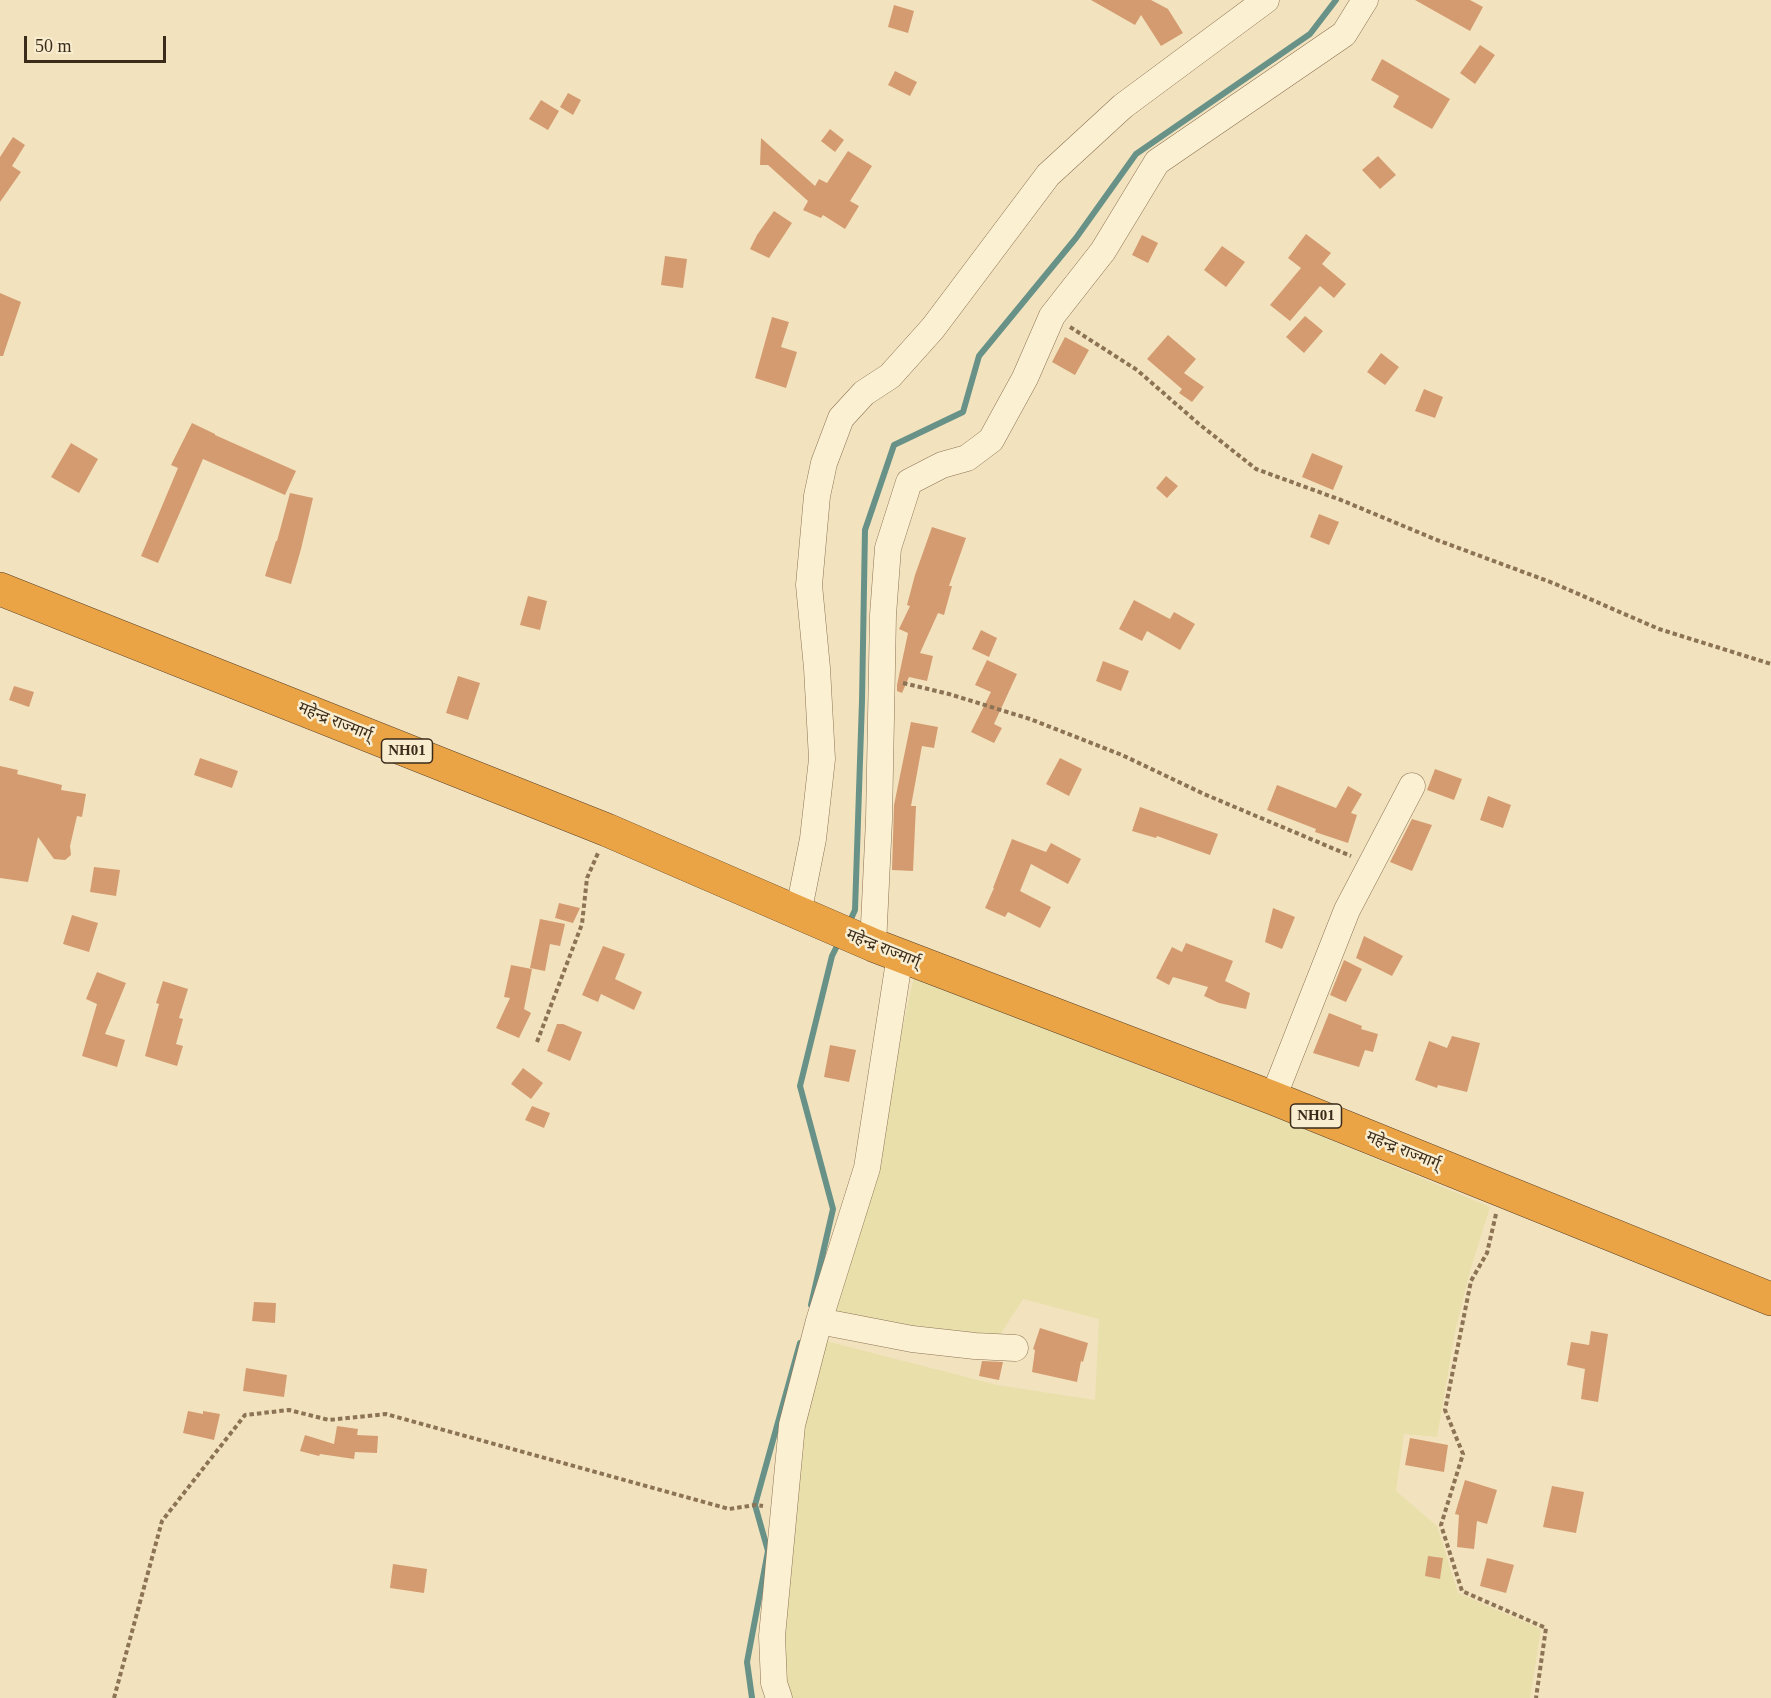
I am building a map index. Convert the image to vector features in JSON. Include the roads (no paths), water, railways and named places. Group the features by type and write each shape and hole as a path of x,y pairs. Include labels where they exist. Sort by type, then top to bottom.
{"highway":[{"name":"महेन्द्र राज्मार्ग्","path":"0,589 607,830 877,947 1273,1098 1771,1299"}],"street":[{"path":"805,917 822,759 809,585 816,496 824,463 841,418 864,393 890,376 933,328 1048,175 1123,106 1266,0"},
{"path":"779,1698 774,1683 772,1636 792,1425 819,1321 867,1167 877,947 881,678 888,548 909,482 942,465 967,458 991,440 1025,378 1052,316 1103,251 1157,162 1344,34 1365,0"},
{"path":"1273,1098 1347,910 1412,786"},
{"path":"819,1321 912,1339 1015,1348"}],"waterway":[{"path":"849,923 855,910 865,530 894,445 963,412 979,356 1076,238 1136,154 1310,34 1336,0"},
{"path":"811,1305 833,1209 800,1086 832,956 840,940"},
{"path":"752,1698 747,1662 768,1551 755,1505 800,1343"}]}
